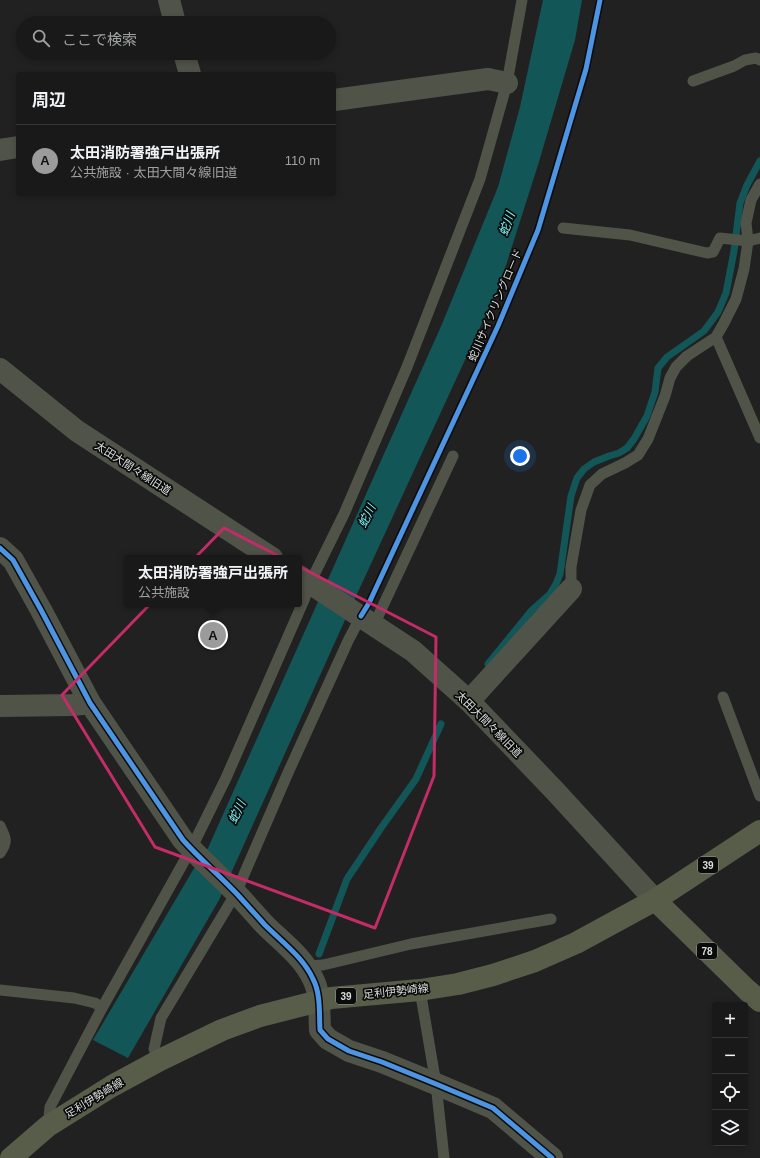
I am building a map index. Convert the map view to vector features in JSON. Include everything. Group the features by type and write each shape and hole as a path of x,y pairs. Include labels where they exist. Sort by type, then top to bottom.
{"main road":[{"name":"足利伊勢崎線","path":"11,1158 48,1126 112,1086 160,1060 222,1030 260,1016 331,998 420,990 458,984 486,977 535,961 576,943 655,900 760,831"},
{"name":"78","path":"655,900 760,1001"}],"street":[{"path":"169,0 173,16"},
{"path":"186,60 189,72"},
{"path":"336,100 497,81"},
{"path":"0,150 16,147"},
{"name":"太田大間々線旧道","path":"0,369 77,431 267,555"},
{"path":"0,548 13,560 90,702 183,840 306,966 314,980 316,987 320,1030 328,1039 349,1051 382,1062 493,1108 552,1158"},
{"name":"太田大間々線旧道","path":"308,582 413,650 469,701 555,791 655,900"},
{"path":"469,701 571,589"},
{"path":"0,706 73,705 90,702"}],"lane":[{"path":"302,605 308,582 344,514 410,360 480,179 497,81 522,0"},
{"path":"694,81 734,66 745,60 756,58 760,60"},
{"path":"571,589 572,567 581,510 590,485 602,474 638,455 648,439 665,396 670,378 676,367 687,356 716,337 736,299 744,269 748,241 746,223 751,200 760,184"},
{"path":"563,228 630,235 707,253 713,252 720,238 748,241 760,238"},
{"path":"716,337 760,438"},
{"path":"160,1060 154,1049 160,1018 233,890 348,641 364,618 453,456"},
{"path":"48,1126 50,1107 102,1008 194,852 301,607"},
{"path":"723,697 760,796"},
{"path":"0,826 6,839 4,847 0,853"},
{"path":"306,966 323,966 411,944 551,919"},
{"path":"0,990 74,998 95,1003 102,1008"},
{"path":"420,990 436,1084 444,1158"}],"highlighted area":[{"path":"224,528 436,637 434,776 375,928 155,847 62,695"}],"water":[{"name":"蛇川","path":"543,0 582,0 575,40 538,165 500,284 340,631 219,900 128,1058 93,1040 193,870 208,848 442,324 498,187 520,107"}],"waterway":[{"path":"488,664 532,610 550,594 556,584 560,574 571,496 577,478 584,469 594,462 619,453 627,448 647,416 655,392 658,368 667,357 704,331 718,312 726,293 734,251 740,203 747,185 760,161"},
{"path":"319,954 347,879 416,779 441,724"}],"cycle path":[{"name":"蛇川サイクリングロード","path":"361,616 369,603 498,326 538,230 586,69 600,0"},
{"path":"0,548 13,560 90,703 183,840 237,894 265,925 292,950 309,971 316,985 319,1004 320,1030 328,1039 349,1051 382,1062 493,1108 552,1158"}],"place":[{"name":"太田消防署強戸出張所","path":"213,635"}]}
